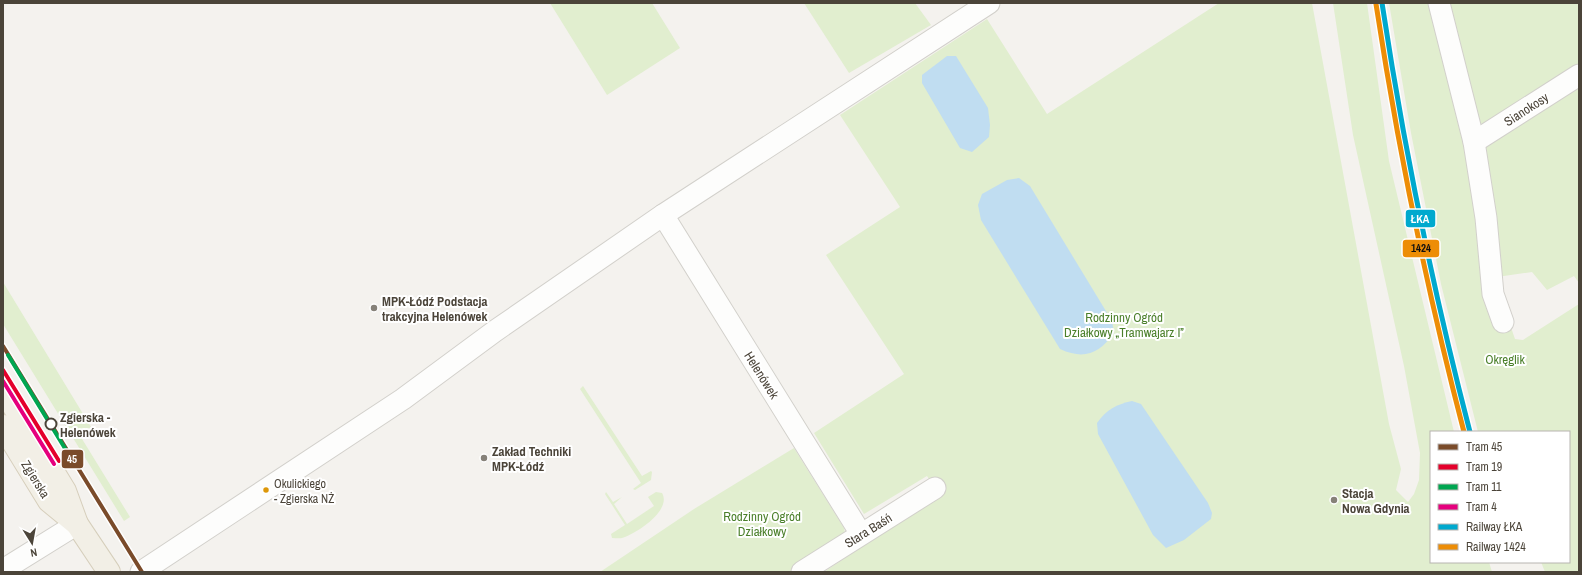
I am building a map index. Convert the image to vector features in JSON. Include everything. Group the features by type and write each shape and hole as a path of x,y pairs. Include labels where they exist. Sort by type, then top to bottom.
{"main road":[{"name":"Zgierska","path":"3,389 66,491 76,524"},
{"name":"Zgierska","path":"3,426 49,500 76,524 110,572"}],"street":[{"path":"141,572 403,399 512,319 663,215 989,3"},
{"path":"1439,3 1474,142 1486,218 1494,294 1503,322"},
{"name":"Sianokosy","path":"1474,142 1579,75"},
{"name":"Helenówek","path":"663,215 861,534"},
{"name":"Stara Baśń","path":"802,572 935,488"},
{"path":"3,570 76,524"}],"green space":[{"path":"550,3 652,3 680,48 607,95"},
{"path":"804,3 915,3 931,25 849,73"},
{"name":"Rodzinny Ogród Działkowy „Tramwajarz I”","path":"1219,3 1312,3 1389,424 1401,469 1396,490 1408,502 1414,494 1419,480 1420,453 1404,366 1353,135 1333,3 1367,3 1389,161 1454,431 1430,431 1430,563 1489,563 1492,572 824,572 939,495 927,476 864,514 814,433 904,374 826,255 900,207 840,115 987,19 1047,114"},
{"name":"Okręglik","path":"1389,3 1579,3 1579,66 1498,120 1471,126 1475,149 1579,84 1579,283 1574,276 1547,290 1532,272 1497,277 1499,293 1515,339 1523,340 1579,304 1579,572 1545,572 1541,563 1570,563 1570,431 1478,431 1441,284 1411,133"},
{"path":"3,282 91,427 79,434 130,517 124,521 3,324"},
{"path":"583,386 642,476 651,471 652,472 651,480 635,490 633,489 641,483 580,389"},
{"name":"Rodzinny Ogród Działkowy","path":"794,448 844,528 845,533 841,539 790,572 600,572 694,509"},
{"path":"606,492 613,502 622,497 614,504 627,524 654,506 648,497 656,492 662,493 664,500 658,513 652,520 623,538 612,538 611,534 625,525 605,494"}],"water":[{"path":"947,56 956,56 988,108 990,125 989,137 972,152 960,148 922,83 922,75"},
{"path":"1019,178 1030,186 1112,321 1114,333 1103,346 1097,350 1090,353 1076,354 1060,349 981,220 978,205 982,194 1007,180"},
{"path":"1132,401 1141,404 1208,503 1212,513 1211,519 1184,540 1166,548 1153,535 1098,434 1097,423 1104,414 1121,404"}],"tram line":[{"name":"45","path":"3,346 142,572"},
{"name":"11","path":"8,355 69,455"},
{"name":"19","path":"3,370 59,461"},
{"name":"4","path":"3,381 54,464"}],"rail line":[{"name":"ŁKA","path":"1382,3 1420,219 1456,379 1470,431"},
{"name":"1424","path":"1376,4 1414,219 1450,379 1464,431"}],"place":[{"name":"MPK-Łódź Podstacja trakcyjna Helenówek","path":"374,308"},
{"name":"Zgierska - Helenówek","path":"51,424"},
{"name":"Zakład Techniki MPK-Łódź","path":"484,458"},
{"name":"Okulickiego - Zgierska NŻ","path":"266,490"},
{"name":"Stacja Nowa Gdynia","path":"1334,500"}]}
